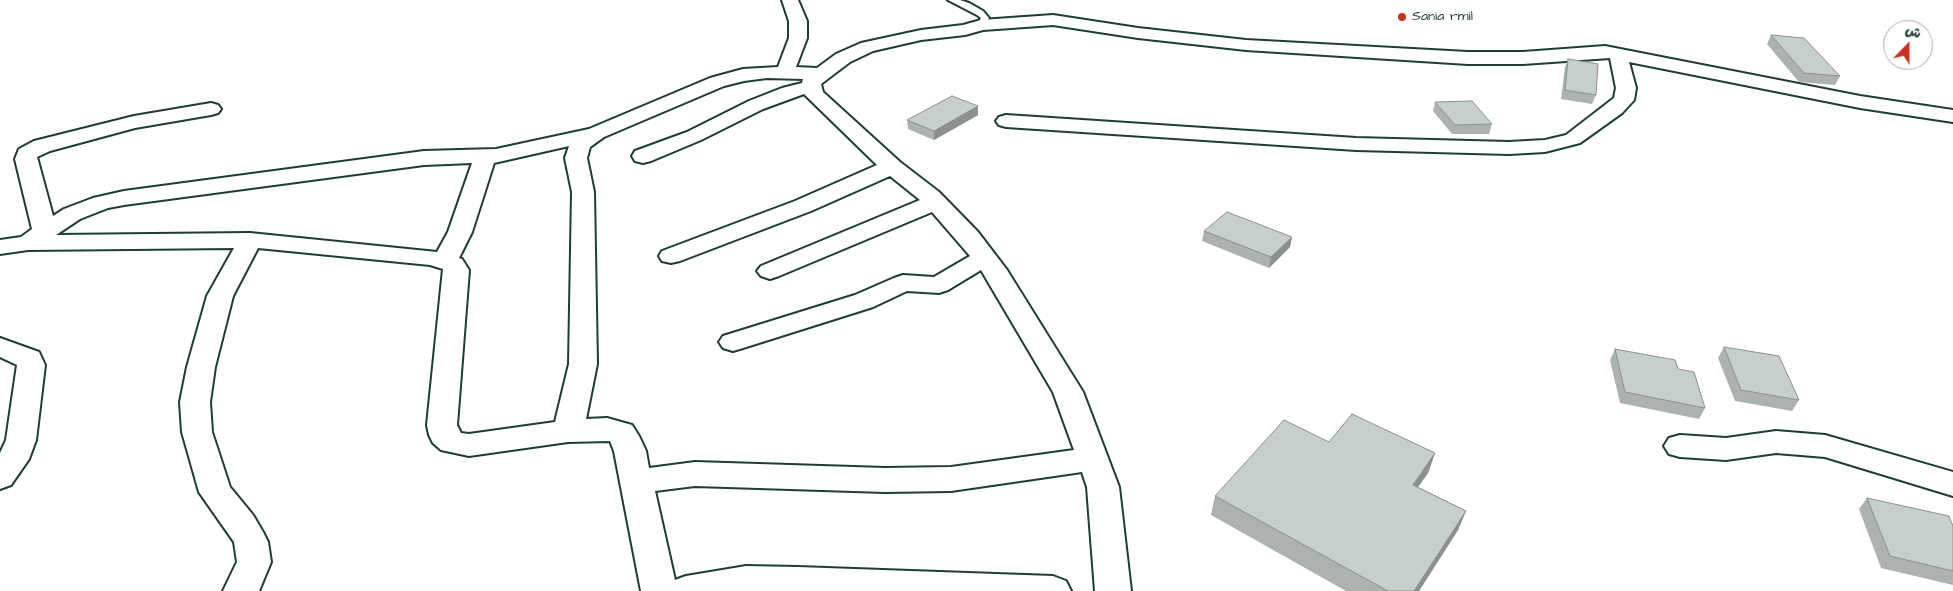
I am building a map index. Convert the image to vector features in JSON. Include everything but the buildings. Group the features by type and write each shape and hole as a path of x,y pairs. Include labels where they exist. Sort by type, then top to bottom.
{"street":[{"path":"785,73 798,38 798,21 790,0"},
{"path":"643,156 694,136 816,81 843,58 867,47 921,35 965,30 981,25 1053,20 1138,33 1246,45 1468,58 1523,58 1596,51 1618,53 1728,77 1769,83 1860,102 1953,116"},
{"path":"1006,122 1356,144 1464,148 1545,146 1573,139 1615,109 1624,100 1626,88 1618,53"},
{"path":"568,431 583,364 584,221 583,192 576,158 576,150 580,144 598,133 717,82 743,75 767,72 785,73 816,81"},
{"path":"816,81 814,94 892,167 936,202 968,237 984,258 1068,392 1103,486 1110,536 1113,591"},
{"path":"36,238 26,159 27,154 42,146 134,122 210,109"},
{"path":"1930,113 1953,134"},
{"path":"36,238 72,214 101,203 124,198 424,158 496,156 598,133"},
{"path":"445,261 460,232 485,156"},
{"path":"671,256 803,206 892,167"},
{"path":"770,272 936,202"},
{"path":"0,247 36,238 250,240 445,261 453,264 456,270 442,425 444,435 452,442 469,445 568,431 607,429 621,433 630,451 659,591"},
{"path":"241,591 254,562 251,542 241,524 215,492 197,432 195,402 201,367 220,296 250,240"},
{"path":"733,342 864,301 904,283 912,282 930,286 939,285 984,258"},
{"path":"0,347 29,358 31,365 21,440 13,459 0,477"},
{"path":"1680,446 1726,448 1776,442 1825,446 1953,484"},
{"path":"636,481 695,474 885,480 951,479 1092,458"},
{"path":"686,591 746,580 772,580 1053,591"}],"lane":[{"path":"952,0 980,13 985,18 981,25"}],"place":[{"name":"Sania rmil","path":"1402,17"}]}
